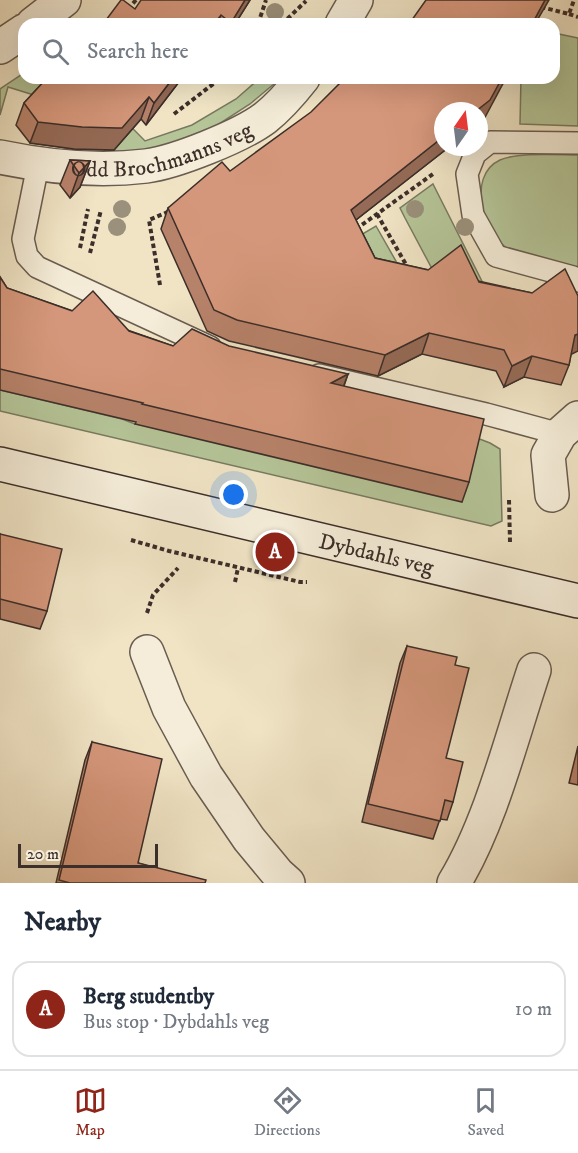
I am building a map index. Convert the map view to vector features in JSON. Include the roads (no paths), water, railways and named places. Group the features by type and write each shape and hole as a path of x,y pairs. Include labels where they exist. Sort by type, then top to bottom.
{"street":[{"path":"41,18 64,0"},
{"path":"346,18 356,0"},
{"path":"0,47 18,35"},
{"name":"Odd Brochmanns veg","path":"0,157 38,165 84,168 147,166 185,156 230,137 264,118 298,84"},
{"path":"552,495 548,455 569,426"},
{"name":"Dybdahls veg","path":"0,464 578,601"},
{"path":"147,652 169,708 206,776 249,840 288,883"},
{"path":"454,883 468,859 485,818 534,670"}],"lane":[{"path":"578,143 490,142 475,154 467,174 473,215 496,256 573,277 578,281"},
{"path":"38,165 23,239 27,256 37,267 225,354"},
{"path":"305,372 486,414 569,426"}],"place":[{"name":"Berg studentby","path":"275,552"}]}
